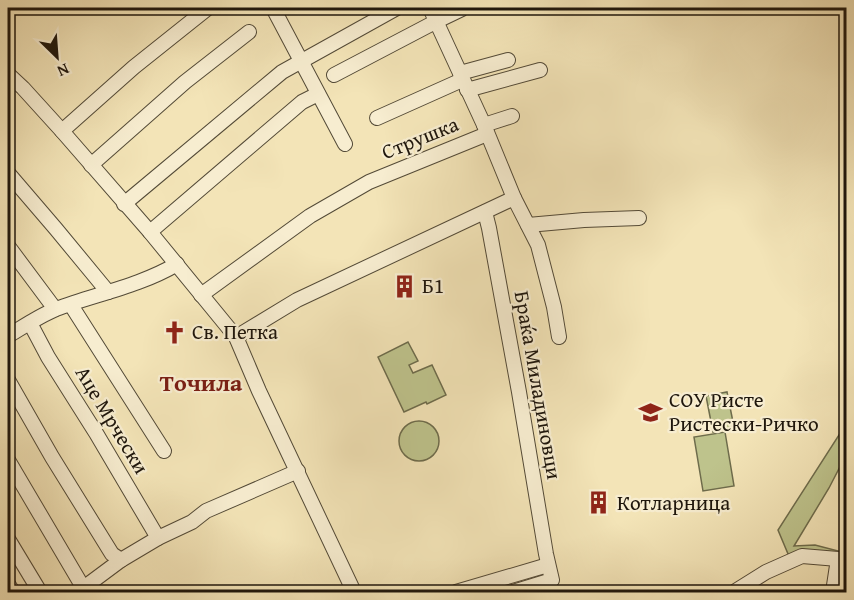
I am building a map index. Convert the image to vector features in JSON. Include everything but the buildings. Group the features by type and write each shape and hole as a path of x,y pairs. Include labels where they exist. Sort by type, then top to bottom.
{"street":[{"path":"62,131 134,67 208,8"},
{"path":"273,8 345,144"},
{"path":"124,204 282,72 397,8"},
{"name":"Струшка","path":"430,8 486,129 514,198 538,245 554,307 559,337"},
{"path":"334,75 462,9"},
{"path":"91,165 185,82 249,32"},
{"name":"Струшка","path":"377,118 508,60"},
{"name":"Струшка","path":"463,81 540,70"},
{"path":"8,74 62,131 150,232 236,337 259,392 354,592"},
{"path":"150,232 302,102 318,94"},
{"name":"Струшка","path":"201,295 310,216 369,182 512,116"},
{"path":"8,173 108,292"},
{"path":"236,337 297,300 514,198"},
{"name":"Браќа Миладиновци","path":"485,212 549,565"},
{"path":"528,225 639,218"},
{"path":"8,246 55,309"},
{"path":"8,336 55,309 145,279 177,264"},
{"path":"71,305 165,451"},
{"name":"Аце Мрчески","path":"30,323 48,357 158,538"},
{"path":"8,380 112,554 121,560"},
{"path":"8,460 81,591 121,560 158,538 192,522 206,511 298,471"},
{"path":"8,539 40,592"},
{"path":"734,592 766,572 802,556 842,560 833,592"},
{"path":"456,592 516,574 549,565 552,580 519,592 516,574"},
{"path":"8,584 13,592"}],"green space":[{"path":"408,342 418,361 409,365 413,373 432,365 446,395 404,412 378,357"},
{"path":"727,392 734,427 713,432 706,396"},
{"path":"419,421 433,427 439,441 433,455 419,461 405,455 399,441 405,427"},
{"path":"846,424 846,455 794,546 815,545 846,553 846,562 791,561 778,530"},
{"path":"725,432 734,486 703,491 694,437"}],"place":[{"name":"Б1","path":"404,286"},
{"name":"Св. Петка","path":"174,332"},
{"name":"СОУ Ристе Ристески-Ричко","path":"651,412"},
{"name":"Котларница","path":"599,503"}],"district":[{"name":"Точила","path":"201,383"}]}
